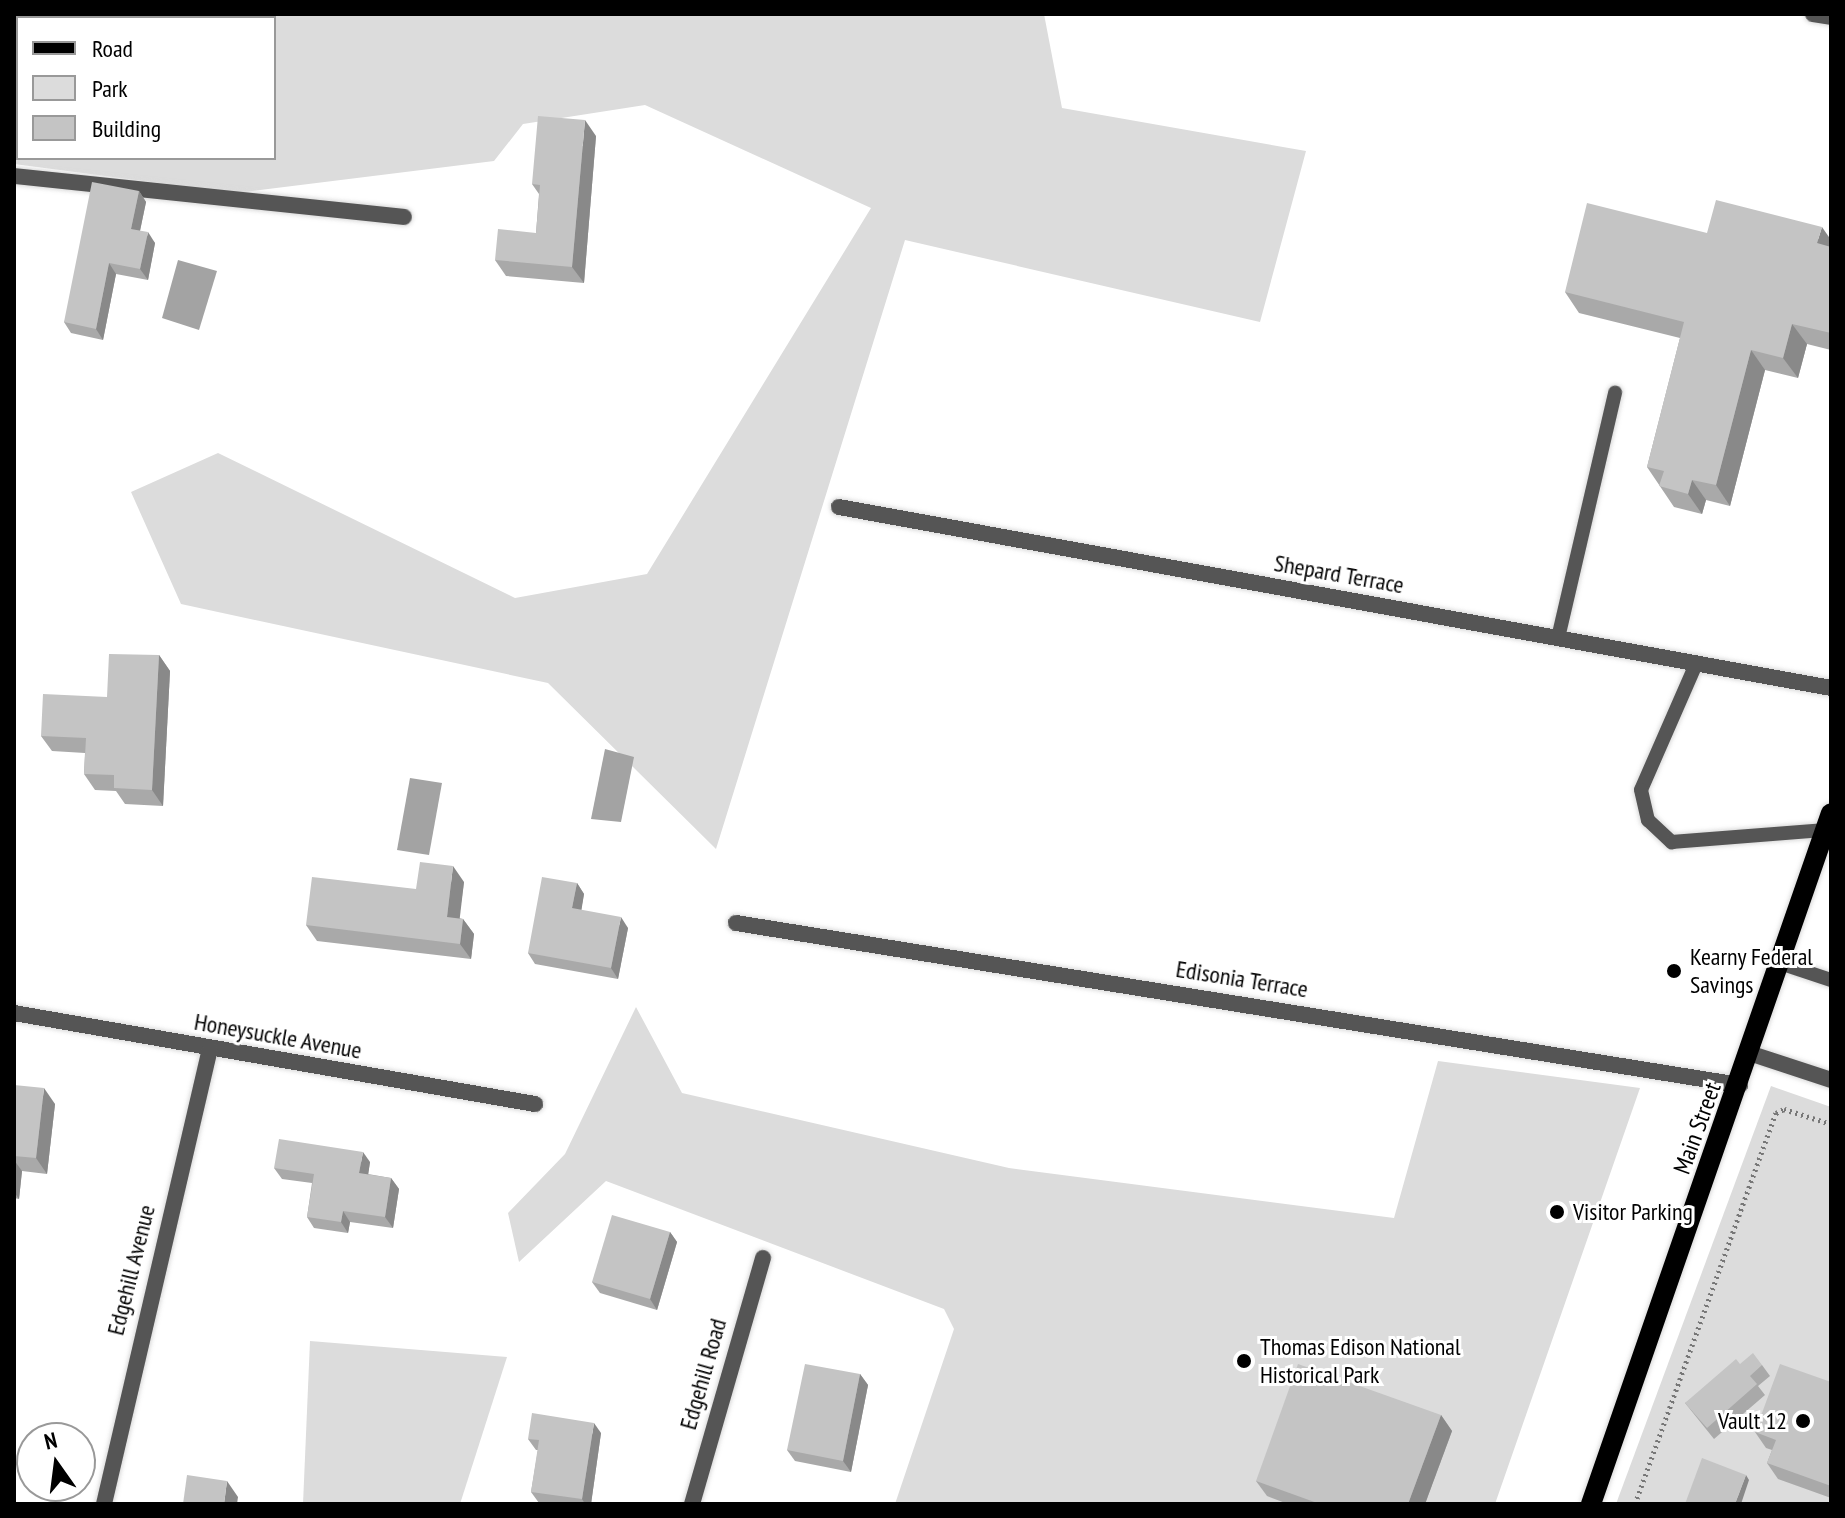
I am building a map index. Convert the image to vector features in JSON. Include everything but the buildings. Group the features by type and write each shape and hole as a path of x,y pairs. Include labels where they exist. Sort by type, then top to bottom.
{"main road":[{"name":"Main Street","path":"1591,1504 1752,1054 1828,822"}],"street":[{"path":"1813,14 1831,17"},
{"path":"14,176 404,217"},
{"name":"Shepard Terrace","path":"839,507 1831,688"},
{"name":"Edisonia Terrace","path":"736,923 1740,1085"},
{"name":"Honeysuckle Avenue","path":"14,1013 535,1104"},
{"name":"Edgehill Avenue","path":"104,1504 210,1049"},
{"path":"1752,1054 1831,1080"},
{"name":"Edgehill Road","path":"692,1504 763,1258"}],"lane":[{"path":"1558,638 1615,393"},
{"path":"1696,664 1641,790 1648,820 1672,842 1828,822"},
{"path":"1783,964 1831,980"}],"path":[{"path":"1635,1504 1776,1113 1784,1109 1831,1124"}],"green space":[{"path":"1044,14 1062,108 1306,151 1260,322 905,240 716,849 548,683 181,604 131,492 218,453 515,598 647,574 871,208 645,105 523,124 494,161 235,193 14,164 16,101 16,160 276,160 276,16 64,16"},
{"name":"Thomas Edison National Historical Park","path":"636,1007 682,1093 1009,1168 1394,1218 1438,1061 1640,1088 1495,1504 895,1504 954,1329 944,1309 606,1181 519,1262 508,1213 565,1154"},
{"path":"1771,1086 1831,1107 1831,1504 1616,1504"},
{"path":"310,1341 507,1357 460,1504 303,1504"}],"shaded area":[{"path":"178,260 217,271 199,330 162,318"},
{"path":"605,749 634,757 621,822 591,819"},
{"path":"410,778 442,783 429,855 397,850"}],"place":[{"name":"Kearny Federal Savings","path":"1674,971"},
{"name":"Visitor Parking","path":"1557,1212"},
{"name":"Thomas Edison National Historical Park","path":"1244,1361"},
{"name":"Vault 12","path":"1803,1421"}]}
